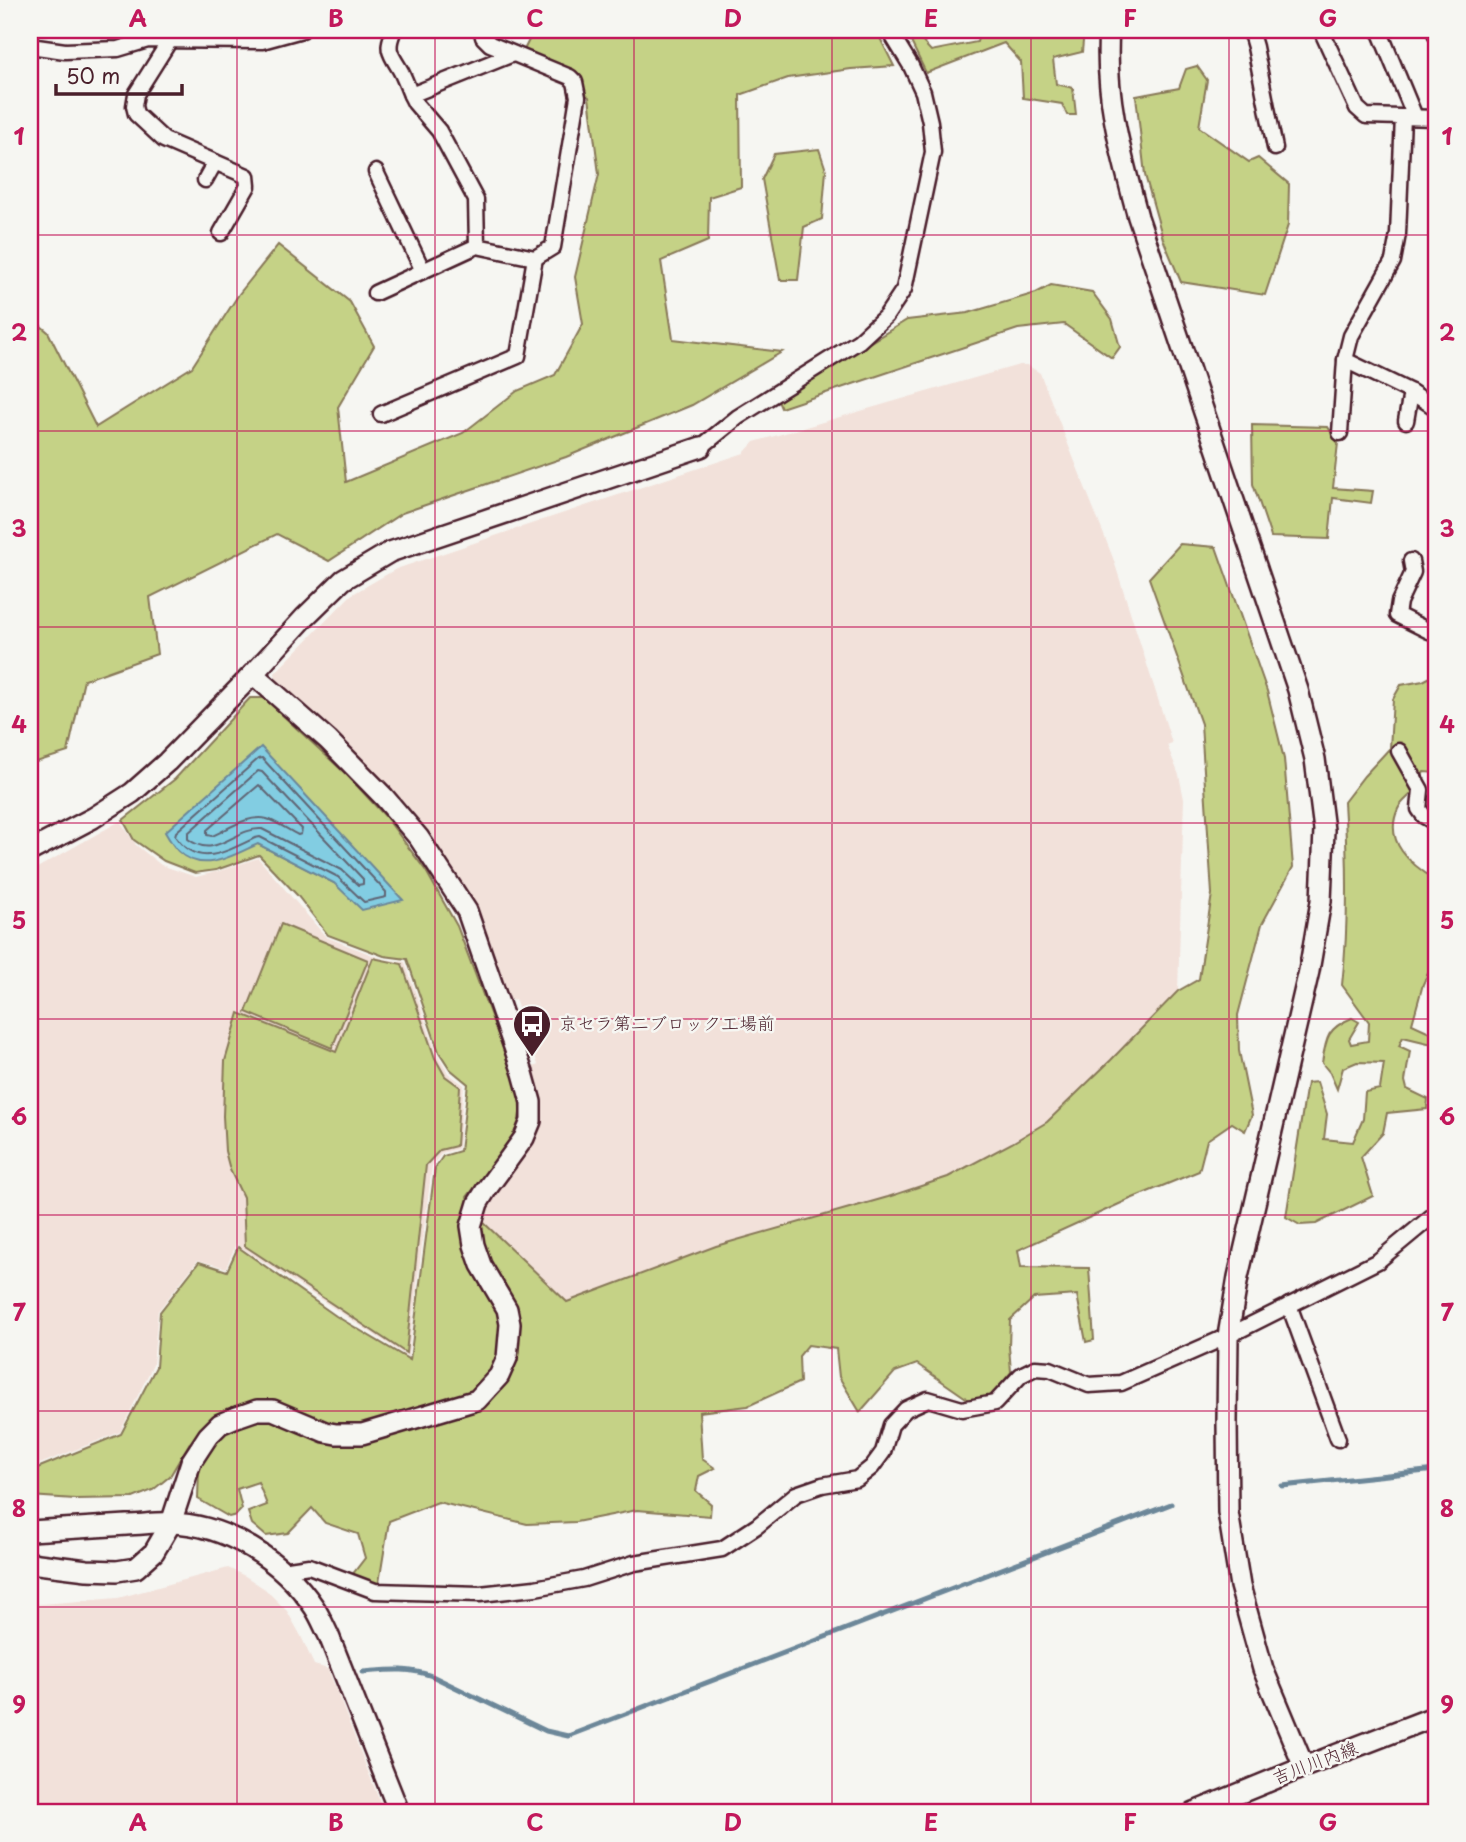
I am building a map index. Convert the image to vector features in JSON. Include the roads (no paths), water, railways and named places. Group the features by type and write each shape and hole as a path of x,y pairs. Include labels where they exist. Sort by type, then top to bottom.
{"street":[{"path":"30,46 65,51 118,49 148,40 262,41 302,30"},
{"path":"394,30 390,41 391,58 415,103 439,131 476,201 477,246"},
{"path":"375,293 477,246 535,258 553,247 578,97 575,82 570,77 490,44 483,37 482,30"},
{"path":"30,851 93,818 132,793 167,762 343,580 390,552 701,447 738,417 859,341 886,316 904,289 933,152 923,92 889,30"},
{"path":"1109,30 1107,55 1111,109 1122,159 1138,217 1298,690 1315,759 1324,830 1321,901 1308,971 1237,1277 1228,1336 1228,1512 1240,1586 1263,1669 1304,1767"},
{"path":"1250,30 1275,148"},
{"path":"1321,30 1357,108 1366,116 1436,118"},
{"path":"1340,433 1345,360 1351,336 1393,261 1398,234 1409,117 1379,30"},
{"path":"1434,30 1436,35"},
{"path":"170,40 136,94 136,114 164,140 247,176 248,186 221,233"},
{"path":"411,95 513,54"},
{"path":"205,180 215,162"},
{"path":"376,172 423,271"},
{"path":"381,414 518,356 535,258"},
{"path":"1345,360 1411,391 1436,408"},
{"path":"1406,421 1411,391"},
{"path":"1411,561 1413,572 1399,602 1397,615 1436,632"},
{"path":"30,1563 87,1570 117,1571 136,1568 155,1552 171,1522 191,1462 208,1436 220,1424 233,1418 257,1410 272,1410 325,1432 362,1434 477,1400 499,1376 507,1358 510,1324 506,1309 481,1265 471,1226 478,1203 486,1189 524,1138 531,1121 531,1102 467,911 419,838 384,797 328,740 253,674"},
{"path":"1399,751 1421,790 1419,809 1424,816 1436,823"},
{"path":"282,1570 309,1566 376,1591 480,1594 584,1579 634,1563 722,1549 757,1526 796,1494 822,1485 857,1479 872,1467 883,1452 891,1425 906,1409 928,1399 962,1409 995,1403 1021,1375 1035,1367 1050,1369 1088,1385 1121,1383 1228,1336 1378,1261 1436,1213"},
{"path":"1289,1306 1338,1439"},
{"path":"30,1531 171,1522 216,1531 242,1542 282,1570 315,1608 330,1636 399,1812"},
{"path":"1430,1721 1436,1708"},
{"name":"吉川川内線","path":"1194,1812 1304,1767 1430,1721"}],"water":[{"path":"261,747 403,900 362,910 334,883 258,844 218,861 208,862 188,858 176,849 165,832"}],"waterway":[{"path":"1282,1486 1436,1470"},
{"path":"363,1672 398,1670 423,1673 546,1731 568,1736 1171,1504"}],"place":[{"name":"京セラ第二ブロック工場前","path":"532,1058"}]}
